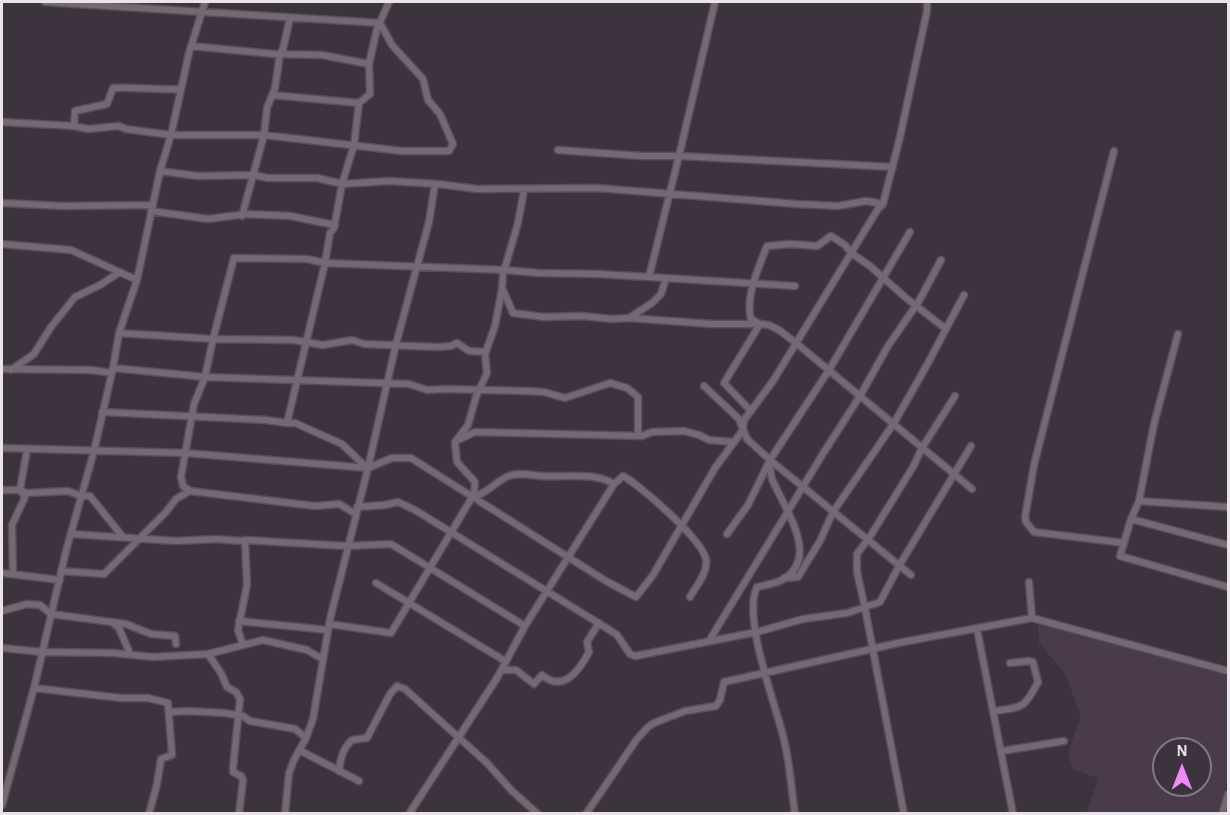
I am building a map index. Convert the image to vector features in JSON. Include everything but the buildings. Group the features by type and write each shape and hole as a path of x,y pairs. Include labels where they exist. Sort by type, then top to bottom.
{"street":[{"path":"45,2 252,13 290,18 380,23"},
{"path":"2,805 4,779 34,688 71,534 94,451 119,333 136,279 180,89 205,2"},
{"path":"287,423 330,233 335,225 342,184 354,145 359,103 370,94 369,64 380,23 389,2"},
{"path":"649,277 715,2"},
{"path":"2,448 186,453 368,468 392,458 411,458 606,581 636,597 653,575 715,468 743,430 744,420 773,381 883,204 927,11 927,2"},
{"path":"242,216 264,135 267,108 290,18"},
{"path":"2,122 74,126 88,129 119,126 171,135 264,135 354,145 435,152 449,151 453,144 440,114 429,100 423,79 392,45 380,23"},
{"path":"192,46 280,54 322,55 369,64"},
{"path":"74,126 75,111 107,104 113,88 126,87 154,91 180,89"},
{"path":"272,95 359,103"},
{"path":"558,150 893,167"},
{"path":"1114,151 1034,465 1025,517 1034,532 1124,543"},
{"path":"160,171 198,176 254,175 268,178 326,179 342,184 389,181 477,189 597,188 797,204 838,206 866,201 883,204"},
{"path":"285,813 289,773 306,738 312,719 328,627 368,468 386,383 429,222 435,184"},
{"path":"239,621 391,633 476,488 475,482 457,462 455,442 468,425 479,390 487,374 486,352 495,327 502,279 518,223 524,190"},
{"path":"2,203 151,208 208,219 246,214 290,216 335,225"},
{"path":"727,534 748,505 770,460 829,370 910,232"},
{"path":"760,324 751,319 750,314 753,285 768,246 790,244 817,246 831,236 845,245 851,253 946,329"},
{"path":"2,244 71,250 136,279"},
{"path":"795,286 649,277 325,263 307,259 234,258 205,377 194,404 183,486 190,491 278,503 315,506 339,504 357,510 401,502 599,623 617,635 630,654 635,656 757,632 803,619 847,614 880,602 971,446"},
{"path":"709,641 860,396 888,346 916,305 941,260"},
{"path":"12,370 34,354 51,327 75,297 120,272"},
{"path":"629,318 661,294 666,278"},
{"path":"502,289 513,313 544,317 582,316 769,325 796,343 972,489"},
{"path":"784,578 798,577 820,541 833,512 894,423 964,295"},
{"path":"751,411 724,383 760,324"},
{"path":"119,333 213,339 285,340 323,345 352,340 364,344 437,347 457,343 469,351 486,352"},
{"path":"1178,334 1155,424 1139,501 1120,556 1228,587"},
{"path":"2,369 113,370 205,377 409,384 427,390 544,392 565,398 610,383 627,388 638,396 638,436"},
{"path":"705,386 739,419 747,439 803,488 911,575"},
{"path":"904,813 857,572 857,554 955,396"},
{"path":"102,412 295,423 342,444 368,468"},
{"path":"455,442 475,432 638,436 652,432 684,431 699,435 709,441 734,442"},
{"path":"14,574 12,525 25,497 20,490 27,450"},
{"path":"770,460 771,476 795,527 800,557 797,567 784,578 778,582 758,587 754,602 764,673 784,737 795,813"},
{"path":"472,497 490,489 509,476 522,474 576,475 605,479 614,484"},
{"path":"410,813 506,662 568,556 614,484 623,476 637,483 693,536 703,549 706,560 705,572 690,597"},
{"path":"2,490 20,490 27,493 68,491 81,496 90,496 123,537"},
{"path":"62,572 104,574 176,499 190,491"},
{"path":"1139,501 1228,507"},
{"path":"1131,519 1228,545"},
{"path":"71,534 176,541 216,539 347,546 391,544 525,626"},
{"path":"243,645 238,630 246,587 245,540"},
{"path":"2,573 60,580"},
{"path":"1029,582 1032,618"},
{"path":"376,583 506,662"},
{"path":"2,610 27,604 40,605 51,614 126,624 151,634 175,636 176,644"},
{"path":"586,813 636,739 648,727 685,711 716,706 720,700 724,682 742,676 1032,618 1228,671"},
{"path":"501,670 516,670 534,684 542,675 552,682 559,682 577,671 589,652 587,642 599,623"},
{"path":"113,624 119,628 130,654"},
{"path":"977,629 1013,813"},
{"path":"2,648 153,657 208,654 267,640 307,650 322,659"},
{"path":"208,654 227,687 239,696 233,768 233,772 241,776 243,780 239,813"},
{"path":"994,711 1021,707 1029,700 1038,682 1033,662 1010,663"},
{"path":"339,771 339,761 345,746 351,740 367,738 390,693 397,686 405,689 538,813"},
{"path":"34,688 121,698 148,698 168,703 172,755 161,759 149,813"},
{"path":"169,712 224,712 239,715 250,721 295,729 306,738"},
{"path":"1002,751 1064,741"},
{"path":"299,750 359,781"},
{"path":"1222,813 1228,794"}],"shaded area":[{"path":"1038,624 1228,672 1228,780 1217,813 1087,813 1098,778 1073,769 1068,753 1081,716 1065,673 1039,643"}]}
